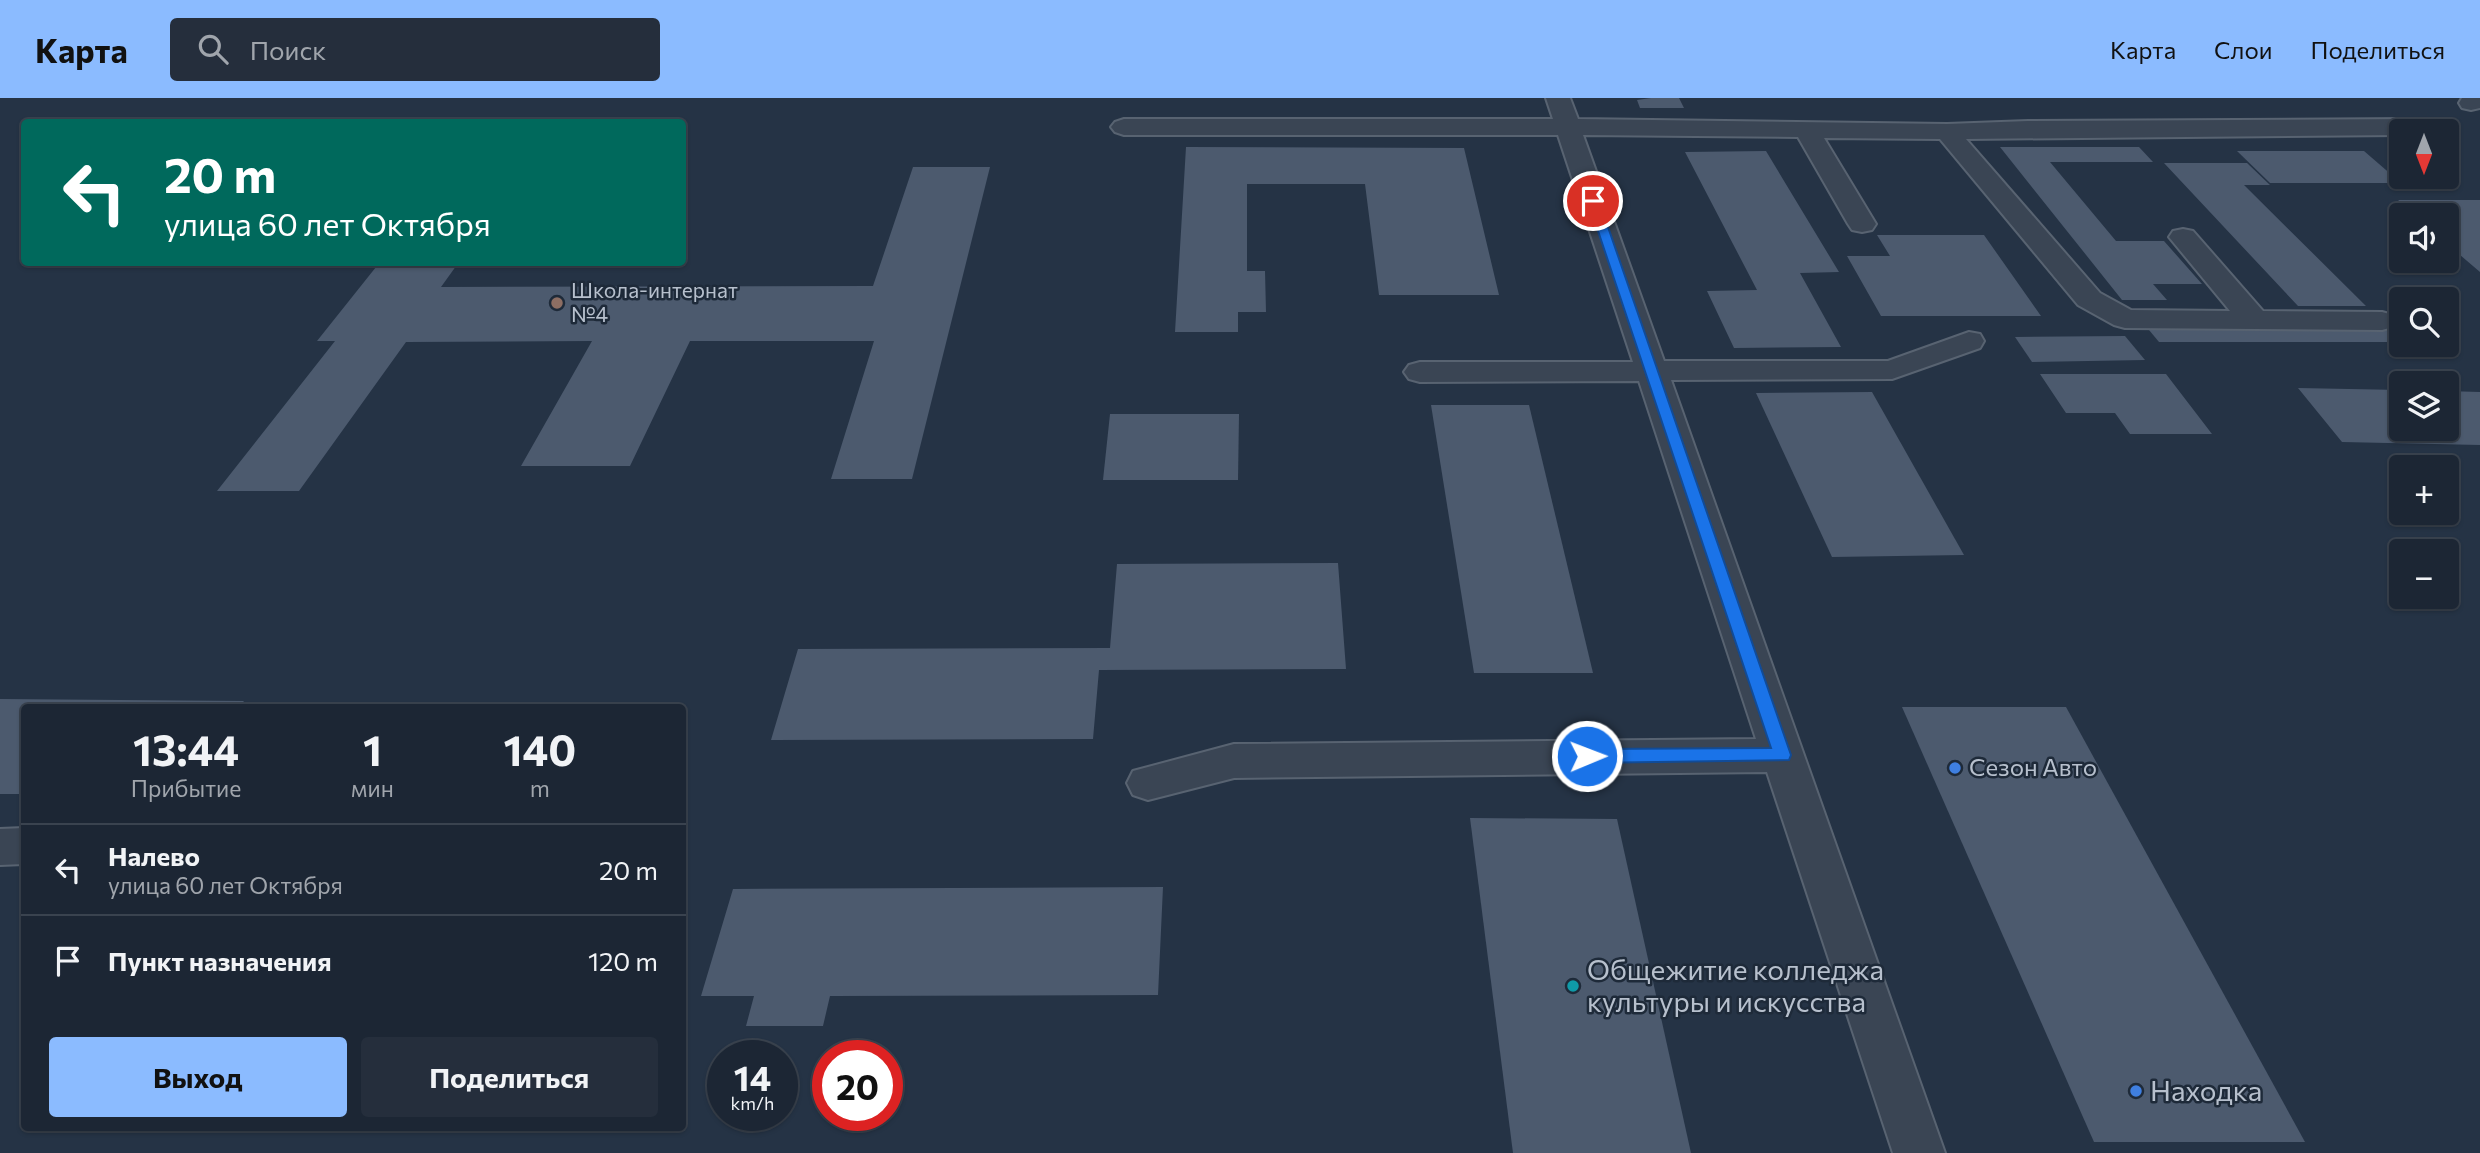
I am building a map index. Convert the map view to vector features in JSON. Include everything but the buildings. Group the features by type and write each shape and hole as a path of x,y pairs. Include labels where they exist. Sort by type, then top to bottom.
{"street":[{"path":"1563,113 1919,1153"},
{"path":"1124,127 1563,113 1808,132 2389,127"},
{"path":"1808,132 1862,224"},
{"path":"1947,132 2089,299 2125,319 2382,321"},
{"path":"2183,237 2255,321"},
{"path":"1420,372 1892,370 1969,341"},
{"path":"1148,783 1234,761 1782,755"},
{"path":"0,846 21,846"}],"place":[{"name":"Школа-интернат №4","path":"557,303"},
{"name":"Сезон Авто","path":"1955,768"},
{"name":"Общежитие колледжа культуры и искусства","path":"1573,986"},
{"name":"Находка","path":"2136,1091"}],"route":[{"path":"1587,756 1782,755 1593,201"}]}
